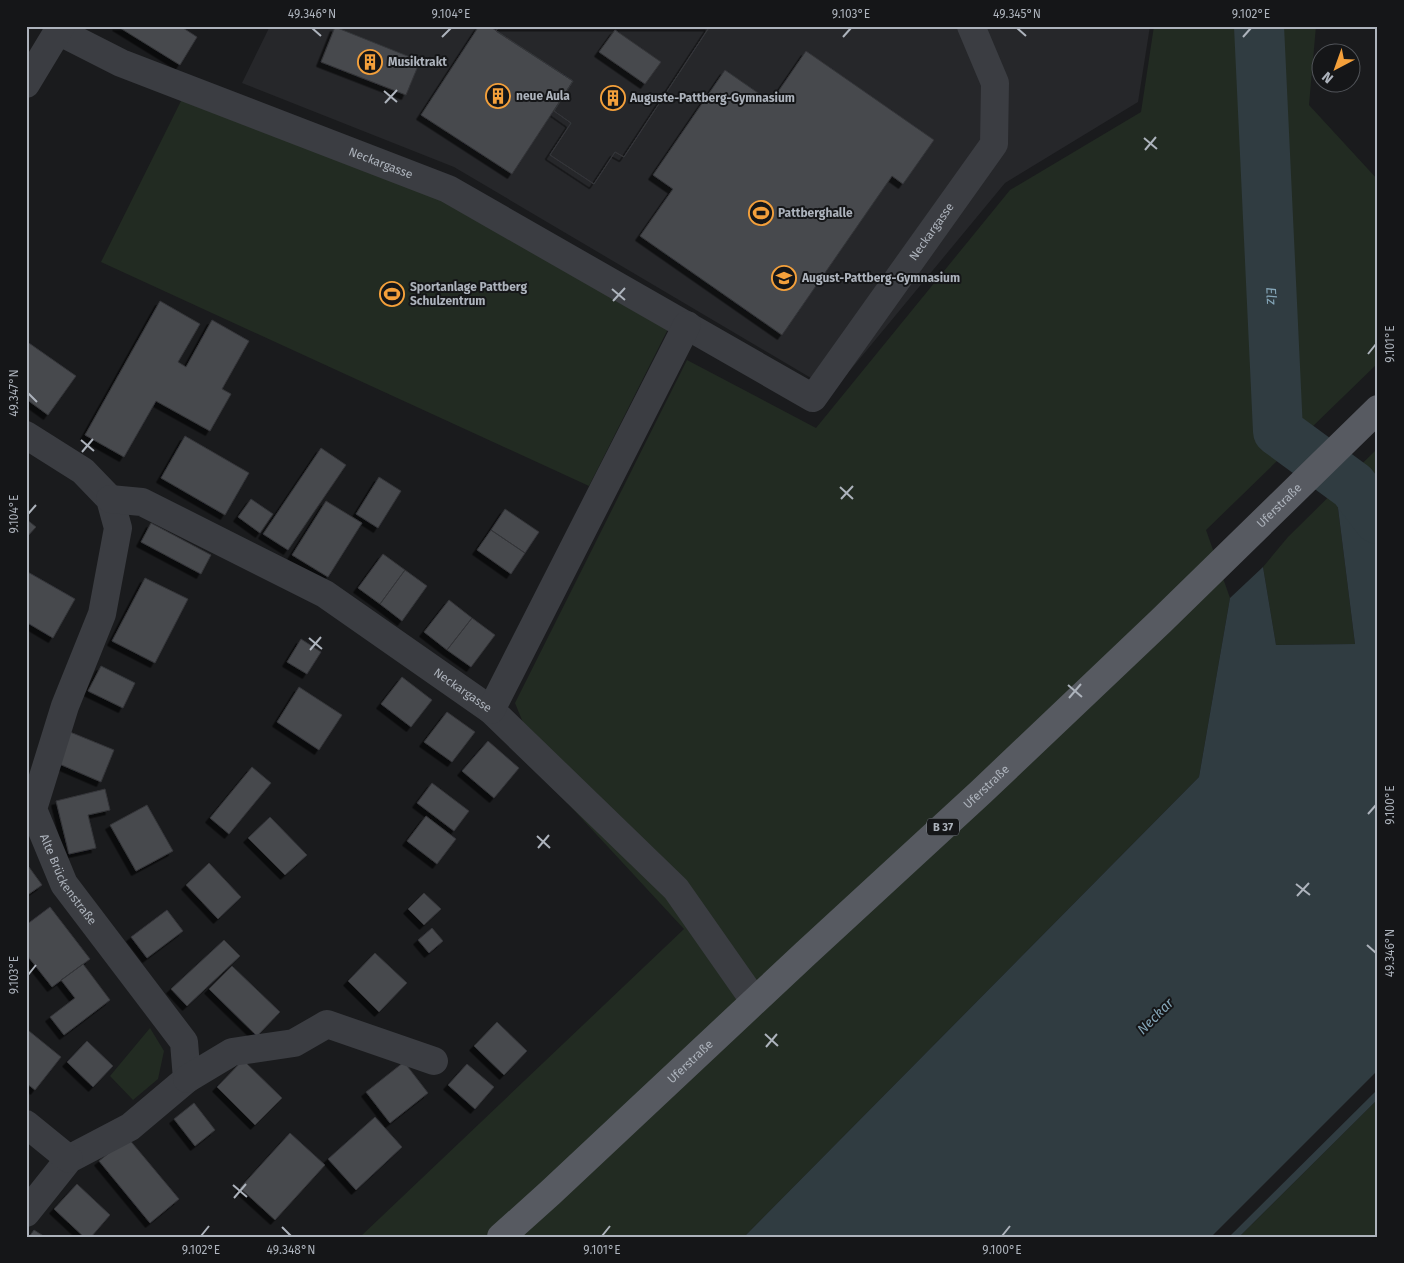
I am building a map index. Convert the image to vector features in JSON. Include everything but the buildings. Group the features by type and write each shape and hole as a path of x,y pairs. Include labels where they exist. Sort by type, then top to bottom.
{"main road":[{"name":"Uferstraße","path":"500,1237 550,1193 981,792 1162,621 1378,409"}],"street":[{"name":"Neckargasse","path":"60,29 121,63 448,189 814,398 994,144 995,83 970,26"},
{"path":"26,84 60,29"},
{"name":"Neckargasse","path":"110,498 142,502 325,594 491,710 687,325"},
{"path":"26,435 82,471 110,498"},
{"name":"Alte Brückenstraße","path":"110,498 118,528 102,614 64,706 33,809 64,884 184,1042 187,1079"},
{"path":"491,710 676,889 753,999"},
{"path":"527,1209 811,944"},
{"path":"26,1213 69,1158 130,1127 187,1079 232,1052 294,1043 327,1024 434,1061"},
{"path":"26,1124 69,1158"}],"shaded area":[{"name":"August-Pattberg-Gymnasium","path":"270,26 1150,26 1138,102 1005,183 833,391 454,167 242,83"},
{"path":"1154,26 1316,26 1315,42 1312,42 1309,105 1378,180 1378,363 1206,530 1230,598 1199,777 744,1237 360,1237 684,929 547,781 515,703 687,360 816,428 1010,190 1141,112"},
{"name":"Sportanlage Pattberg Schulzentrum","path":"182,99 443,199 669,327 589,486 101,262"},
{"path":"1378,448 1378,473 1353,486 1337,500 1355,644 1276,645 1263,567 1288,537"},
{"path":"150,1028 164,1051 158,1079 133,1100 110,1076"},
{"path":"1378,1099 1378,1237 1239,1237"}],"water":[{"name":"Neckar","path":"1378,473 1378,1099 1239,1237 744,1237 1199,777 1230,598 1263,567 1276,645 1355,644 1337,500 1353,486"}],"pier":[{"path":"1378,1070 1378,1089 1229,1237 1211,1237"}],"waterway":[{"name":"Elz","path":"1259,26 1278,431 1353,486 1378,519"}],"place":[{"name":"Musiktrakt","path":"370,62"},
{"name":"neue Aula","path":"498,96"},
{"name":"Auguste-Pattberg-Gymnasium","path":"613,98"},
{"name":"Pattberghalle","path":"761,213"},
{"name":"August-Pattberg-Gymnasium","path":"784,278"},
{"name":"Sportanlage Pattberg Schulzentrum","path":"392,294"}]}
